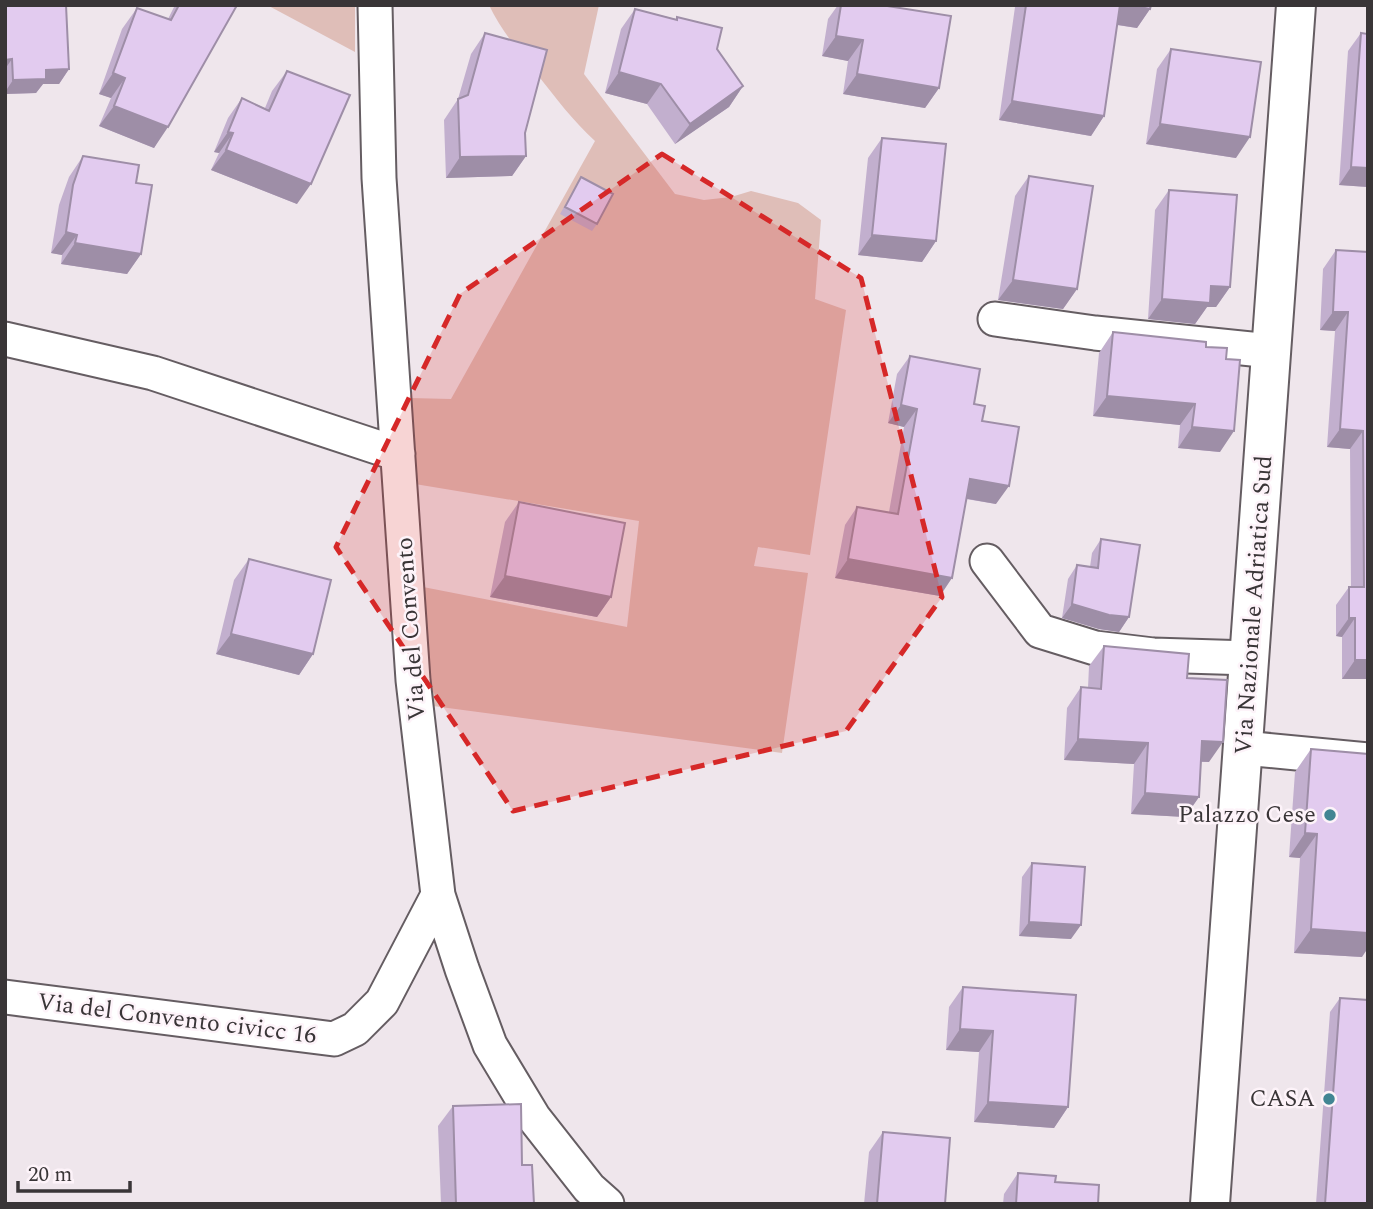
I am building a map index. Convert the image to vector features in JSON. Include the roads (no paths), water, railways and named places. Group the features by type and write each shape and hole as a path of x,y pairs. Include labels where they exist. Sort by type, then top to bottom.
{"main road":[{"name":"Via Nazionale Adriatica Sud","path":"1210,1204 1296,5"}],"street":[{"name":"Via del Convento","path":"375,5 379,178 398,454 417,715 438,895 490,1045 534,1118 589,1188 607,1204"},
{"path":"995,319 1096,333 1272,351"},
{"path":"5,339 153,373 398,454"},
{"path":"987,561 1040,631 1095,648 1153,655 1250,658"},
{"path":"1244,748 1368,760"},
{"name":"Via del Convento civicc 16","path":"5,997 334,1040 355,1029 382,1002 438,895"}],"place":[{"name":"Palazzo Cese","path":"1330,815"},
{"name":"CASA","path":"1329,1099"}]}
